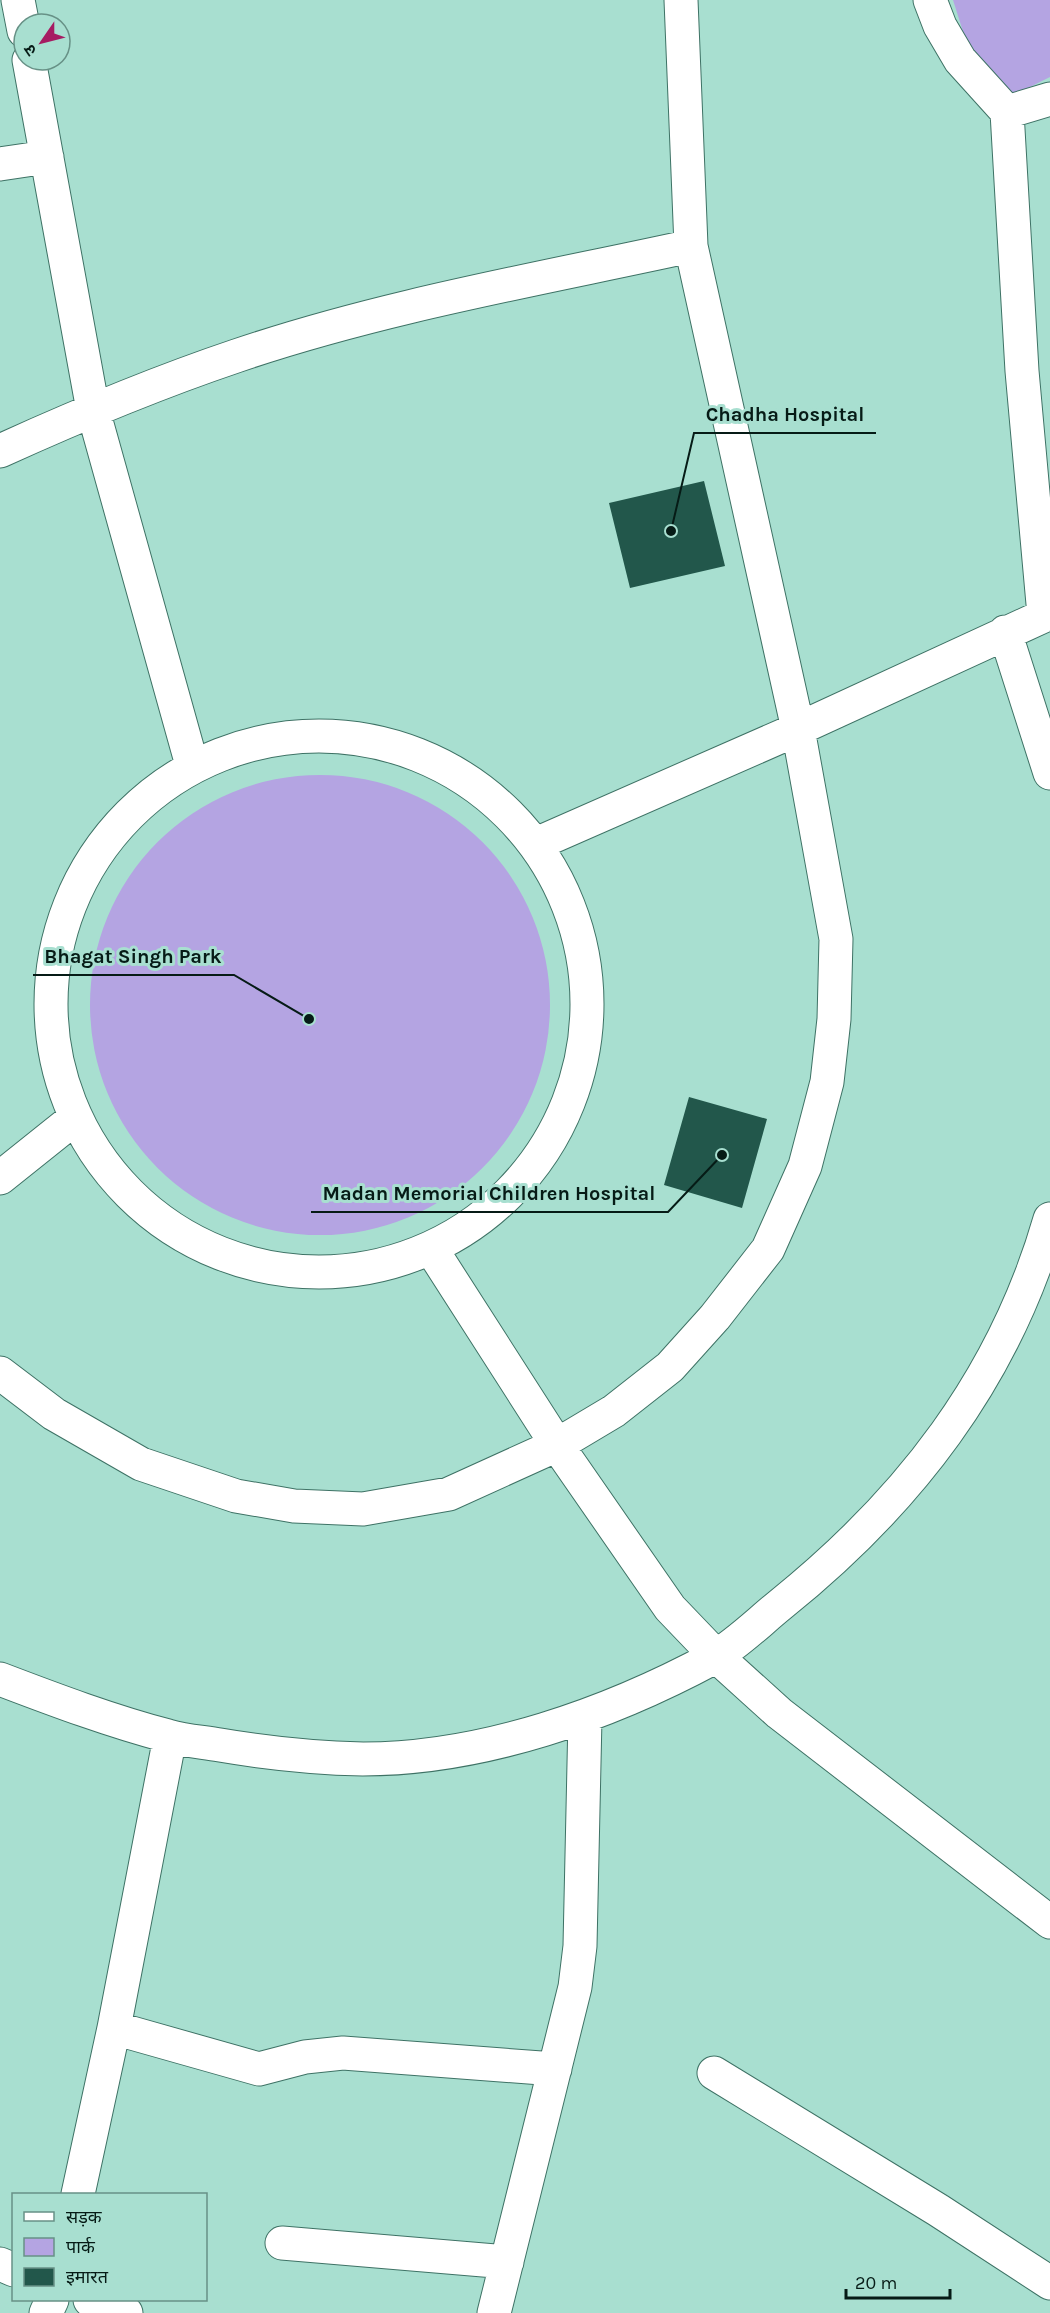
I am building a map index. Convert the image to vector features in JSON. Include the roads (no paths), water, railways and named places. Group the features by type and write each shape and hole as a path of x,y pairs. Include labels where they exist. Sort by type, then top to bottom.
{"street":[{"path":"0,1373 54,1414 141,1464 236,1496 294,1506 363,1509 449,1494 557,1445 614,1411 670,1367 715,1317 768,1249 805,1166 827,1082 834,1019 836,939 798,729 691,246 681,0"},
{"path":"536,844 798,729 1047,614 1022,371 1006,112 960,60 940,26 930,0"},
{"path":"31,72 93,410 192,765"},
{"path":"1006,112 1050,99"},
{"path":"0,164 47,157"},
{"path":"0,451 93,410 237,356 330,328 691,246"},
{"path":"1005,632 1050,773"},
{"path":"340,734 415,751 482,789 536,844 574,914 589,992 581,1072 550,1145 499,1207 432,1250 352,1273 267,1269 189,1240 122,1188 75,1118 51,1039 53,957 79,880 126,813 192,765 263,739 340,734"},
{"path":"0,1178 75,1118"},
{"path":"0,1679 170,1737 280,1755 366,1759 435,1752 507,1739 585,1718 716,1656 821,1572 874,1522 942,1442 982,1381 1010,1326 1040,1255 1050,1219"},
{"path":"432,1250 557,1445 670,1608 716,1656 779,1713 1050,1923"},
{"path":"494,2313 575,1987 580,1946 585,1718"},
{"path":"78,2193 114,2028 170,1737"},
{"path":"114,2028 259,2069 305,2057 343,2053 555,2068"},
{"path":"714,2073 938,2210 1050,2283"},
{"path":"282,2242 507,2262"},
{"path":"93,2301 126,2313"}],"place":[{"name":"Chadha Hospital","path":"671,531"},
{"name":"Bhagat Singh Park","path":"309,1019"},
{"name":"Madan Memorial Children Hospital","path":"722,1155"}]}
